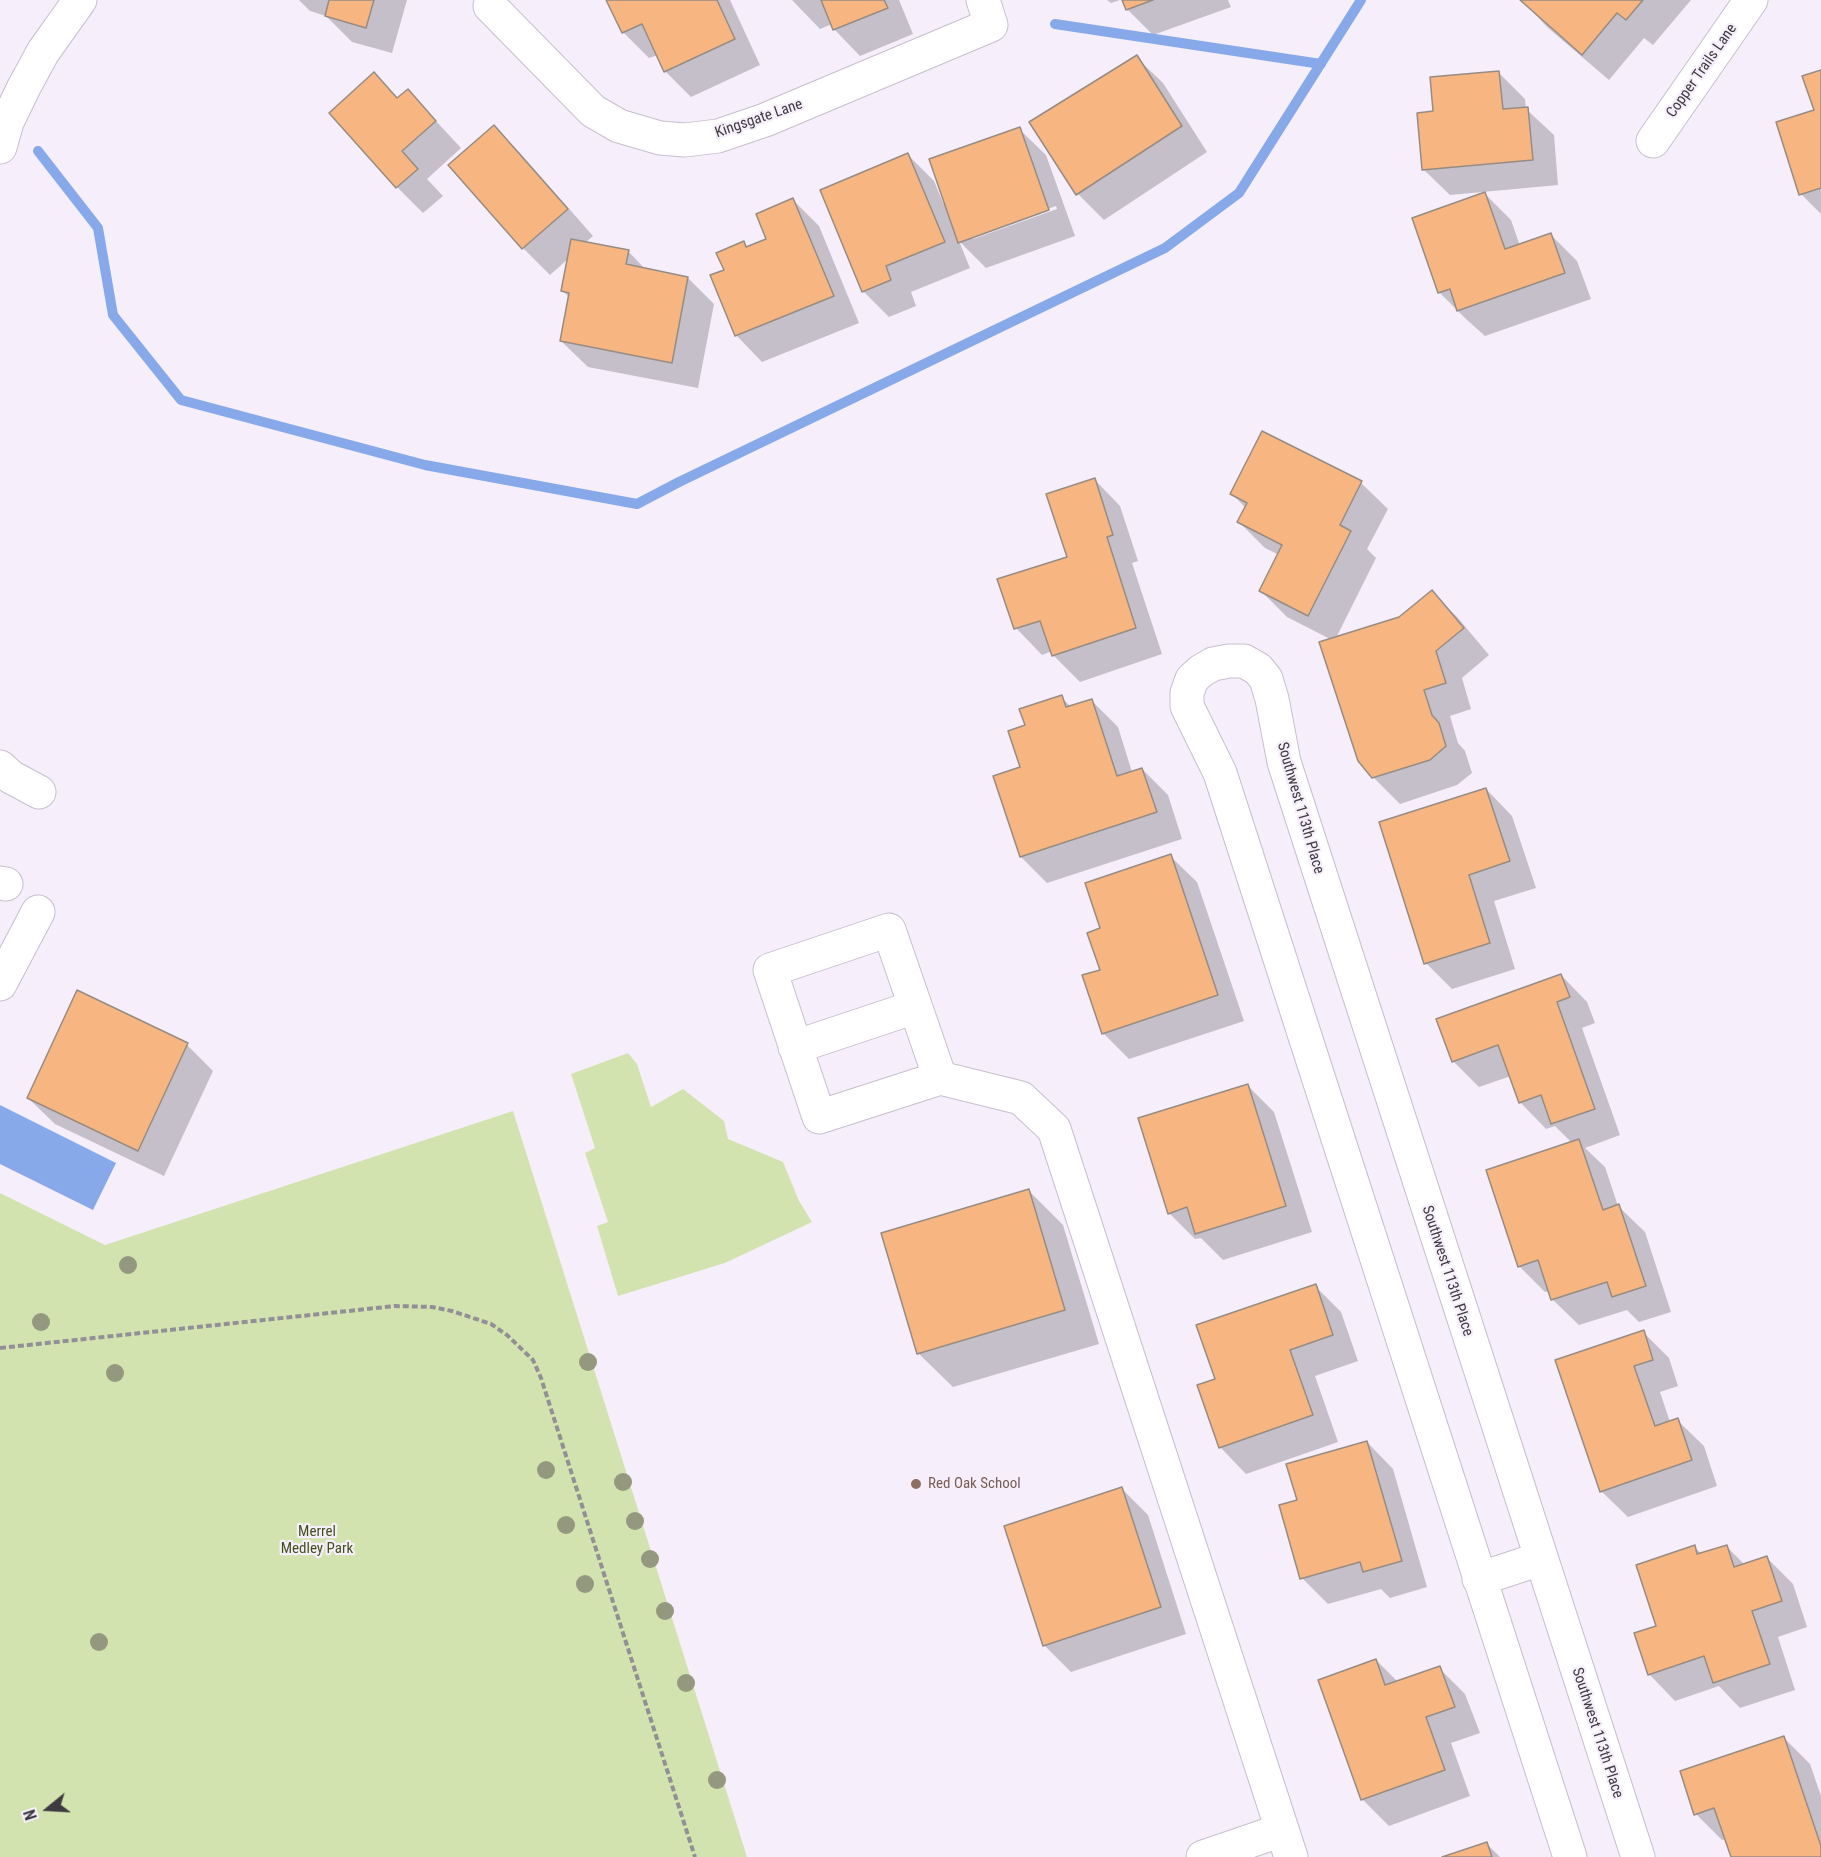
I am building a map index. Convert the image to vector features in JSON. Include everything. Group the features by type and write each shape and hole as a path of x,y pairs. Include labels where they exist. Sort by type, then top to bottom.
{"street":[{"path":"0,147 7,122 24,87 44,52 80,0"},
{"name":"Copper Trails Lane","path":"1653,141 1751,0"},
{"name":"Kingsgate Lane","path":"490,6 593,111 619,126 660,138 686,140 718,136 765,120 987,13"},
{"name":"Southwest 113th Place","path":"1570,1857 1220,773 1186,706 1187,693 1192,679 1213,664 1244,661 1258,669 1266,679 1284,762 1638,1857"},
{"path":"0,768 10,777 39,792"},
{"path":"0,984 38,912"},
{"path":"940,1078 889,930 770,970 819,1117 940,1078 1022,1098 1054,1129 1286,1844 1203,1857"},
{"path":"795,1047 915,1007"},
{"path":"1479,1579 1540,1559"}],"path":[{"path":"0,1348 395,1305 432,1307 452,1311 491,1324 507,1335 533,1360 541,1378 695,1857"}],"green space":[{"path":"628,1053 637,1064 651,1107 683,1089 724,1121 728,1139 783,1162 799,1201 812,1222 725,1263 618,1296 597,1226 608,1222 585,1153 595,1148 571,1074"},
{"name":"Merrel Medley Park","path":"513,1111 747,1857 0,1857 0,1193 105,1245"}],"water":[{"path":"0,1105 116,1163 93,1210 0,1164"}],"building":[{"path":"329,0 374,0 366,28 325,16"},
{"path":"606,0 717,0 735,39 664,72 642,24 622,33"},
{"path":"821,0 884,0 888,8 833,30"},
{"path":"1122,0 1153,0 1126,10"},
{"path":"1520,0 1643,0 1626,20 1617,13 1582,55"},
{"path":"1137,55 1182,126 1076,195 1029,122"},
{"path":"1821,70 1821,188 1799,195 1776,122 1814,110 1802,76"},
{"path":"1499,71 1503,109 1528,107 1533,160 1422,170 1417,113 1433,111 1430,77"},
{"path":"374,72 397,98 408,89 436,121 402,151 418,169 396,188 329,113"},
{"path":"494,125 568,209 522,249 448,165"},
{"path":"1020,127 1049,210 958,243 929,159"},
{"path":"908,153 945,242 886,266 891,280 862,292 820,190"},
{"path":"1485,192 1505,249 1551,233 1565,273 1457,311 1450,289 1438,293 1412,218"},
{"path":"793,198 834,296 735,336 710,275 724,270 716,253 744,241 746,247 766,239 756,214"},
{"path":"571,239 629,250 626,264 688,277 672,363 560,341 569,293 561,291"},
{"path":"1262,431 1362,481 1340,525 1351,531 1308,616 1259,591 1282,545 1237,522 1247,503 1230,494"},
{"path":"1095,478 1113,535 1107,537 1136,628 1052,656 1040,621 1014,629 997,579 1067,557 1046,494"},
{"path":"1432,590 1464,628 1436,651 1446,683 1424,690 1432,715 1439,723 1446,746 1430,760 1372,778 1358,761 1319,642 1399,617"},
{"path":"1062,695 1066,707 1092,699 1117,776 1142,768 1157,812 1020,857 993,776 1020,767 1008,731 1025,725 1019,709"},
{"path":"1486,788 1510,861 1469,875 1490,943 1424,964 1379,822"},
{"path":"1171,854 1218,995 1102,1034 1082,975 1100,970 1087,933 1100,928 1085,883"},
{"path":"1561,974 1570,997 1557,1002 1595,1109 1551,1124 1541,1095 1519,1103 1498,1045 1452,1062 1436,1019"},
{"path":"77,990 188,1043 138,1151 27,1098"},
{"path":"1248,1084 1286,1206 1195,1234 1187,1207 1168,1214 1138,1118"},
{"path":"1579,1139 1603,1210 1619,1204 1646,1286 1612,1297 1607,1282 1551,1300 1538,1260 1518,1267 1486,1170"},
{"path":"1029,1189 1065,1310 917,1354 881,1233"},
{"path":"1316,1284 1333,1335 1290,1350 1313,1415 1219,1448 1197,1385 1215,1379 1196,1325"},
{"path":"1644,1330 1653,1360 1634,1366 1655,1426 1678,1418 1692,1460 1600,1492 1555,1360"},
{"path":"1367,1441 1402,1561 1363,1572 1360,1562 1300,1579 1279,1505 1297,1500 1286,1464"},
{"path":"1122,1487 1161,1607 1043,1646 1004,1526"},
{"path":"1695,1545 1697,1554 1727,1545 1734,1567 1767,1556 1782,1601 1752,1611 1770,1664 1713,1683 1704,1656 1648,1675 1634,1633 1656,1626 1636,1565"},
{"path":"1376,1659 1385,1685 1440,1666 1455,1707 1426,1717 1445,1770 1361,1800 1318,1680"},
{"path":"1784,1736 1821,1846 1821,1857 1731,1857 1714,1808 1694,1815 1680,1771"},
{"path":"1487,1842 1492,1857 1442,1857"}],"waterway":[{"path":"38,151 98,228 113,315 181,400 425,465 637,504 1165,248 1239,193 1361,0"},
{"path":"1055,24 1321,64"}],"place":[{"name":"Red Oak School","path":"916,1484"}]}
